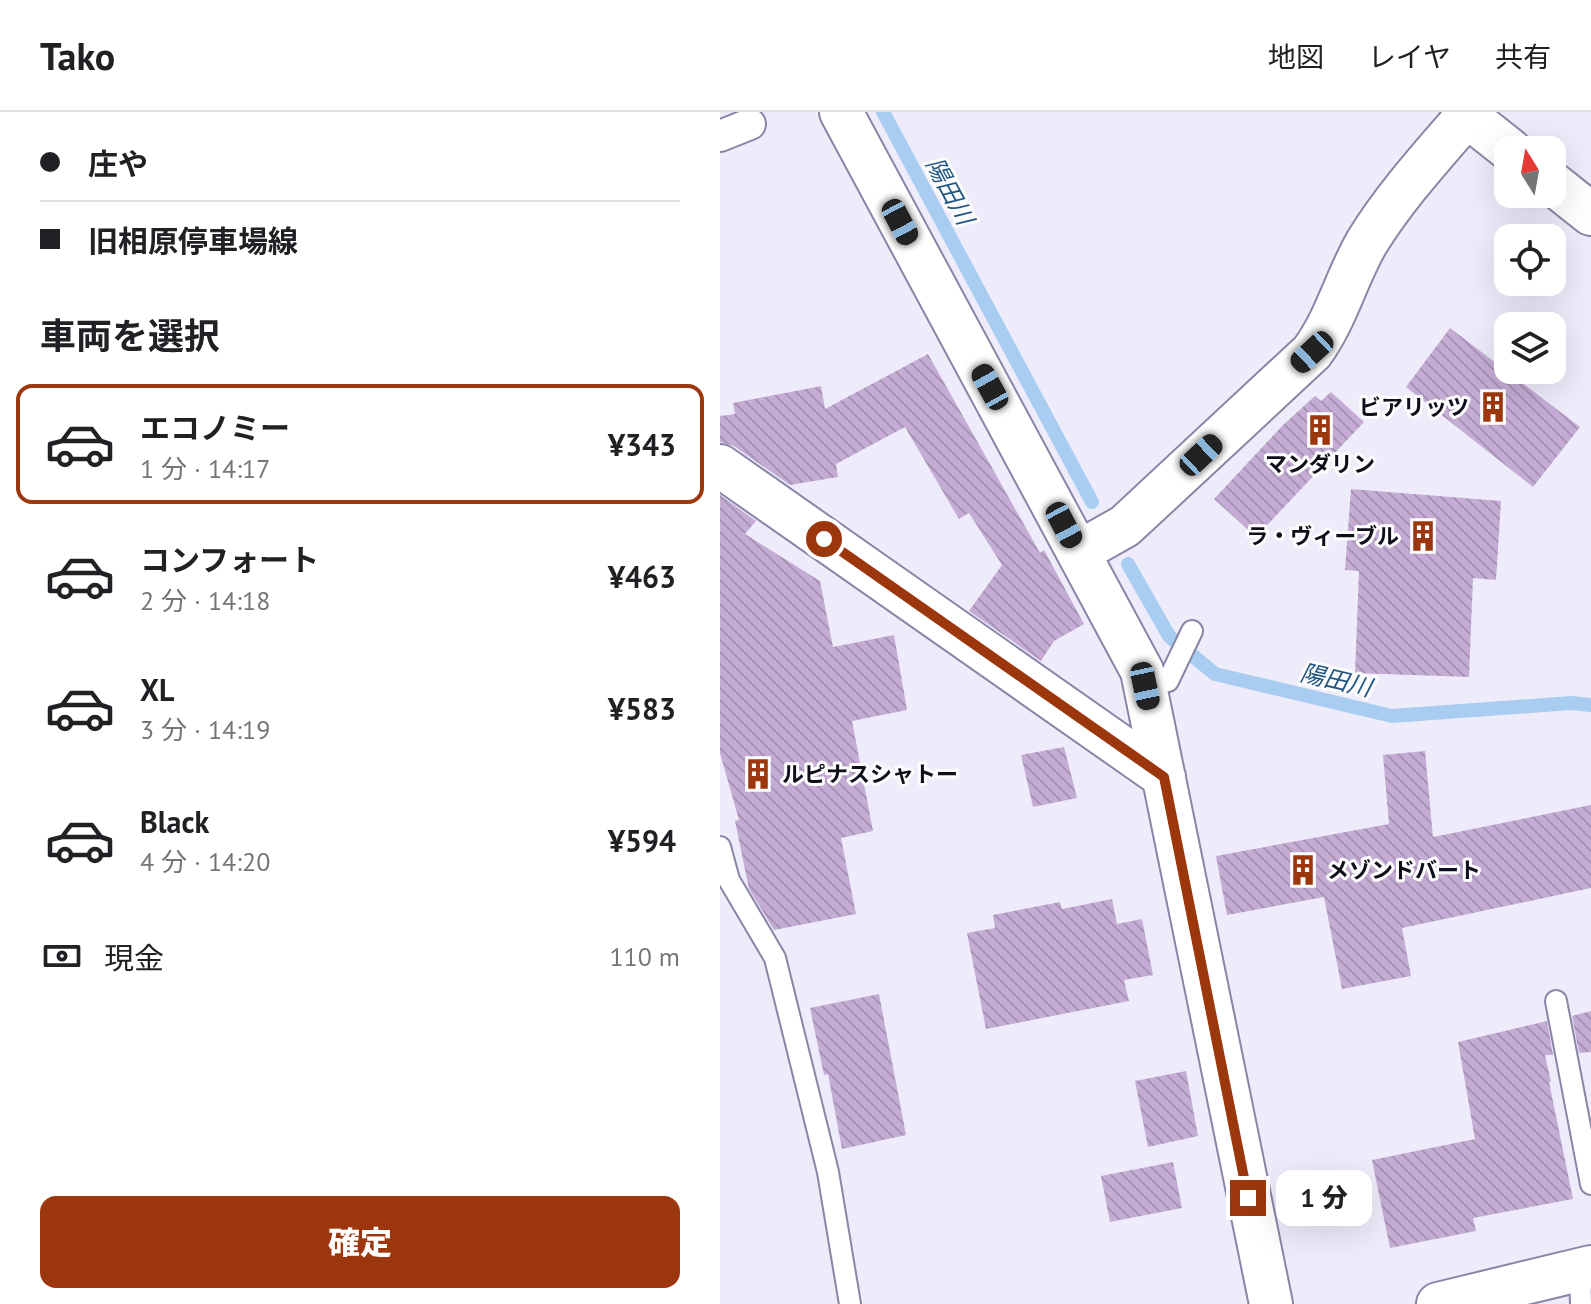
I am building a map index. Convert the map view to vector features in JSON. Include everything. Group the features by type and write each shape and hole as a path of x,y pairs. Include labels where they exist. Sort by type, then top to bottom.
{"street":[{"path":"841,112 1142,671 1160,676 1164,777 1271,1304"},
{"path":"1079,552 1125,526 1312,352 1331,325 1357,262 1376,228 1469,114 1494,136"},
{"path":"720,136 750,124"},
{"path":"1566,194 1591,214"},
{"path":"720,466 1164,777"},
{"path":"1438,1304 1584,1281"}],"lane":[{"path":"1160,676 1192,631"},
{"path":"720,847 729,880 775,958 828,1172 850,1304"},
{"path":"1556,1001 1591,1184"}],"building":[{"name":"ビアリッツ","path":"1450,328 1494,362 1494,384 1524,384 1580,427 1533,487 1406,387"},
{"path":"928,354 1040,553 1044,550 1084,624 1054,641 1041,661 969,611 1002,565 969,513 959,519 905,427 836,464 838,477 790,485 734,446 720,442 720,416 735,414 733,403 821,386 825,409"},
{"path":"1331,392 1364,422 1256,537 1214,499 1283,425 1315,396 1321,401"},
{"path":"1351,489 1501,501 1496,580 1473,578 1469,677 1355,673 1359,571 1345,570"},
{"path":"720,495 756,521 745,534 820,581 833,647 894,635 907,710 852,721 873,831 841,838 856,914 774,930 749,889 735,821 739,820 720,753"},
{"path":"1064,747 1077,798 1033,807 1021,755"},
{"path":"1425,751 1433,837 1591,805 1591,888 1402,928 1411,976 1342,989 1324,897 1227,915 1216,856 1389,824 1383,755"},
{"path":"1112,899 1117,924 1142,919 1153,975 1124,980 1129,1001 986,1029 967,933 995,928 993,915 1060,902 1062,909"},
{"path":"879,994 906,1135 842,1149 828,1074 824,1075 810,1008"},
{"path":"1591,1011 1591,1052 1579,1053 1572,1016"},
{"path":"1547,1021 1553,1055 1545,1055 1573,1199 1473,1218 1476,1231 1390,1248 1372,1160 1475,1139 1458,1042"},
{"path":"1186,1071 1198,1136 1148,1147 1135,1081"},
{"path":"1173,1162 1182,1208 1110,1222 1101,1176"}],"waterway":[{"name":"陽田川","path":"883,112 1092,502"},
{"name":"陽田川","path":"1128,564 1169,636 1215,674 1392,716 1571,703 1591,705"}],"place":[{"name":"ビアリッツ","path":"1493,407"},
{"name":"マンダリン","path":"1320,430"},
{"name":"ラ・ヴィーブル","path":"1423,536"},
{"name":"ルピナスシャトー","path":"758,774"},
{"name":"メゾンドバート","path":"1303,870"}],"route":[{"path":"824,539 1164,777 1248,1198"}]}
